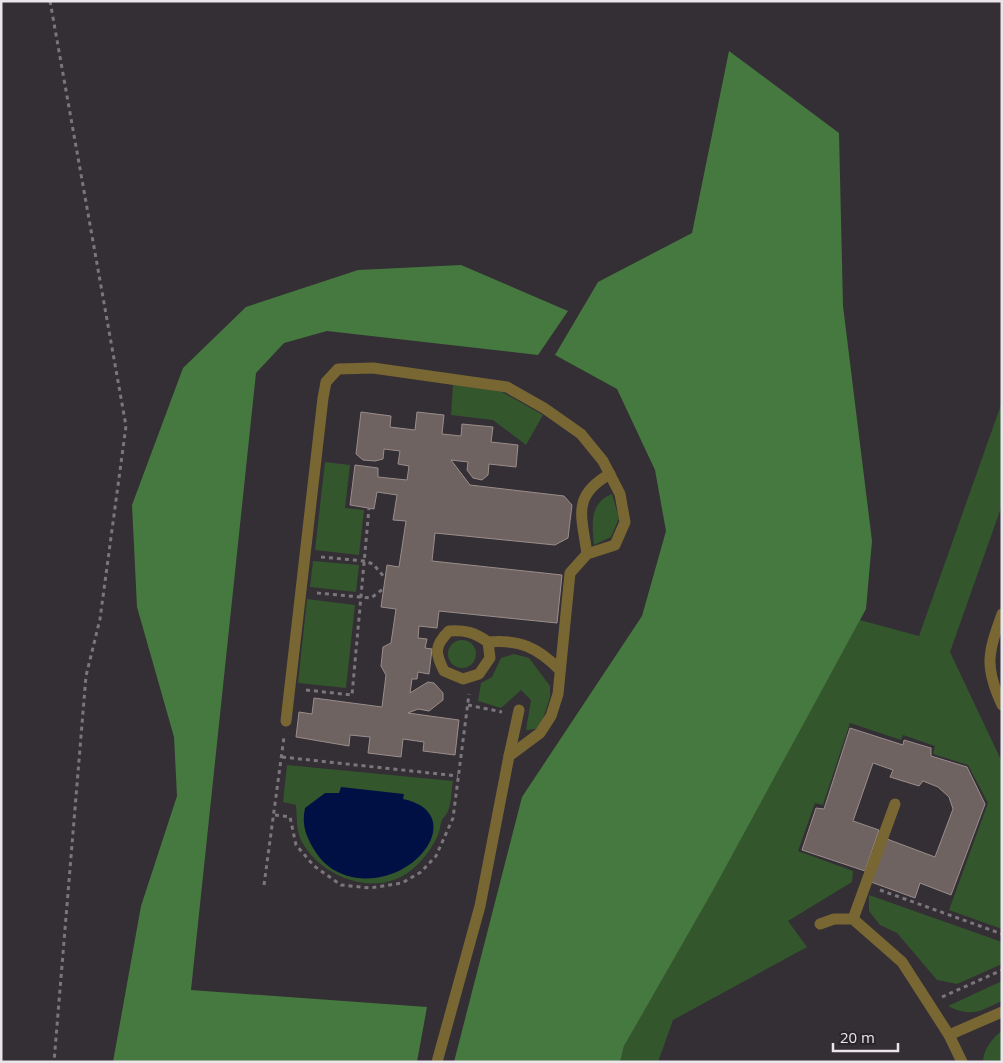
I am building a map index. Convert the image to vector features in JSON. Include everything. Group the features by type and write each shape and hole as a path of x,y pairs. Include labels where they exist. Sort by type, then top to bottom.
{"lane":[{"path":"286,721 326,382 338,369 373,368 507,387 544,408 581,434 603,461 620,494 625,522 615,545 587,554 570,573 558,694 551,716 540,733 508,756"},
{"path":"587,554 581,505 594,483 610,474"},
{"path":"1002,614 993,638 989,662 990,680 1002,705"},
{"path":"488,642 490,658 479,674 463,679 444,671 436,656 439,640 449,631 464,630 477,634 488,642 505,640 541,651 560,670"},
{"path":"437,1062 480,906 518,712"},
{"path":"853,919 895,804"},
{"path":"820,924 834,919 853,919 902,962 949,1035 962,1062"},
{"path":"949,1035 1002,1012"}],"path":[{"path":"50,1 126,426 100,619 86,676 54,1062"},
{"path":"290,688 352,695 369,508"},
{"path":"305,555 364,561 373,564 385,578"},
{"path":"301,592 371,598 383,589"},
{"path":"275,815 290,817 296,845 314,866 341,885 370,888 402,883 421,872 436,856 453,818 472,676"},
{"path":"468,705 518,712"},
{"path":"264,886 275,815 286,721"},
{"path":"282,757 458,776"},
{"path":"866,885 1002,934"},
{"path":"928,1003 1002,970"}],"green space":[{"path":"729,51 839,133 843,306 872,541 866,609 712,892 624,1046 620,1062 454,1062 522,797 642,616 666,531 655,470 617,389 555,355 598,282 692,233"},
{"path":"461,265 568,311 538,355 327,331 284,343 256,373 191,990 427,1007 417,1062 113,1062 141,906 177,796 174,737 137,607 132,505 183,368 246,307 358,270"},
{"path":"453,384 502,392 543,415 526,445 493,420 451,415"},
{"path":"1002,402 1002,505 950,652 1002,762 1002,929 949,910 988,803 968,765 933,754 935,746 903,735 901,740 850,723 823,805 815,803 798,851 853,871 852,882 788,921 807,947 673,1020 658,1062 620,1062 624,1046 860,620 919,636"},
{"path":"325,462 350,465 345,508 364,510 359,555 315,550"},
{"path":"612,494 619,518 611,537 594,545 593,522 596,509 599,503"},
{"path":"313,561 359,565 356,592 310,587"},
{"path":"307,599 355,605 346,688 298,683"},
{"path":"462,640 472,644 476,654 472,664 462,668 452,664 448,654 452,644"},
{"path":"514,654 529,658 550,686 550,697 542,722 536,729 526,730 531,700 521,690 501,708 478,701 481,683 492,677 501,658"},
{"path":"287,765 453,781 451,800 434,843 426,856 416,866 402,876 387,882 354,881 324,867 302,842 298,829 296,805 283,802"},
{"path":"869,895 1002,942 1002,964 957,984 937,980 897,933 880,925 869,911"},
{"path":"1002,981 1002,1001 988,1008 976,1012 963,1012 948,1006"},
{"path":"1002,1031 1002,1062 983,1062 989,1045"}],"shaded area":[{"path":"341,787 404,794 403,799 423,807 432,819 433,833 426,848 413,862 396,872 375,878 352,877 337,872 328,866 317,854 308,838 304,827 305,808 325,793 339,793"}],"building":[{"path":"361,412 391,416 390,427 415,430 417,412 444,415 442,434 461,436 462,424 493,427 491,442 518,445 516,467 489,464 488,475 482,480 473,478 467,470 468,462 451,460 470,485 564,496 572,505 568,538 555,545 435,533 432,561 562,575 557,623 439,611 437,628 419,626 418,638 427,639 425,648 432,649 429,674 418,672 417,679 412,679 410,693 428,682 434,683 443,693 443,700 429,711 418,709 408,713 459,720 455,755 423,751 424,742 403,739 401,757 368,753 370,737 350,735 349,746 296,737 299,712 312,714 314,698 382,707 386,675 381,666 383,647 391,643 396,609 381,607 387,565 399,567 406,521 393,520 397,495 377,492 374,509 350,505 355,465 378,468 378,477 407,480 409,466 398,464 400,451 384,449 383,459 375,461 363,460 356,454"},
{"path":"850,728 903,745 904,740 931,748 931,756 967,767 985,804 951,895 920,883 915,898 871,882 887,839 935,857 953,809 949,797 938,787 923,781 919,786 890,777 893,770 873,763 853,821 879,830 865,871 802,850 816,808 824,809"}]}
